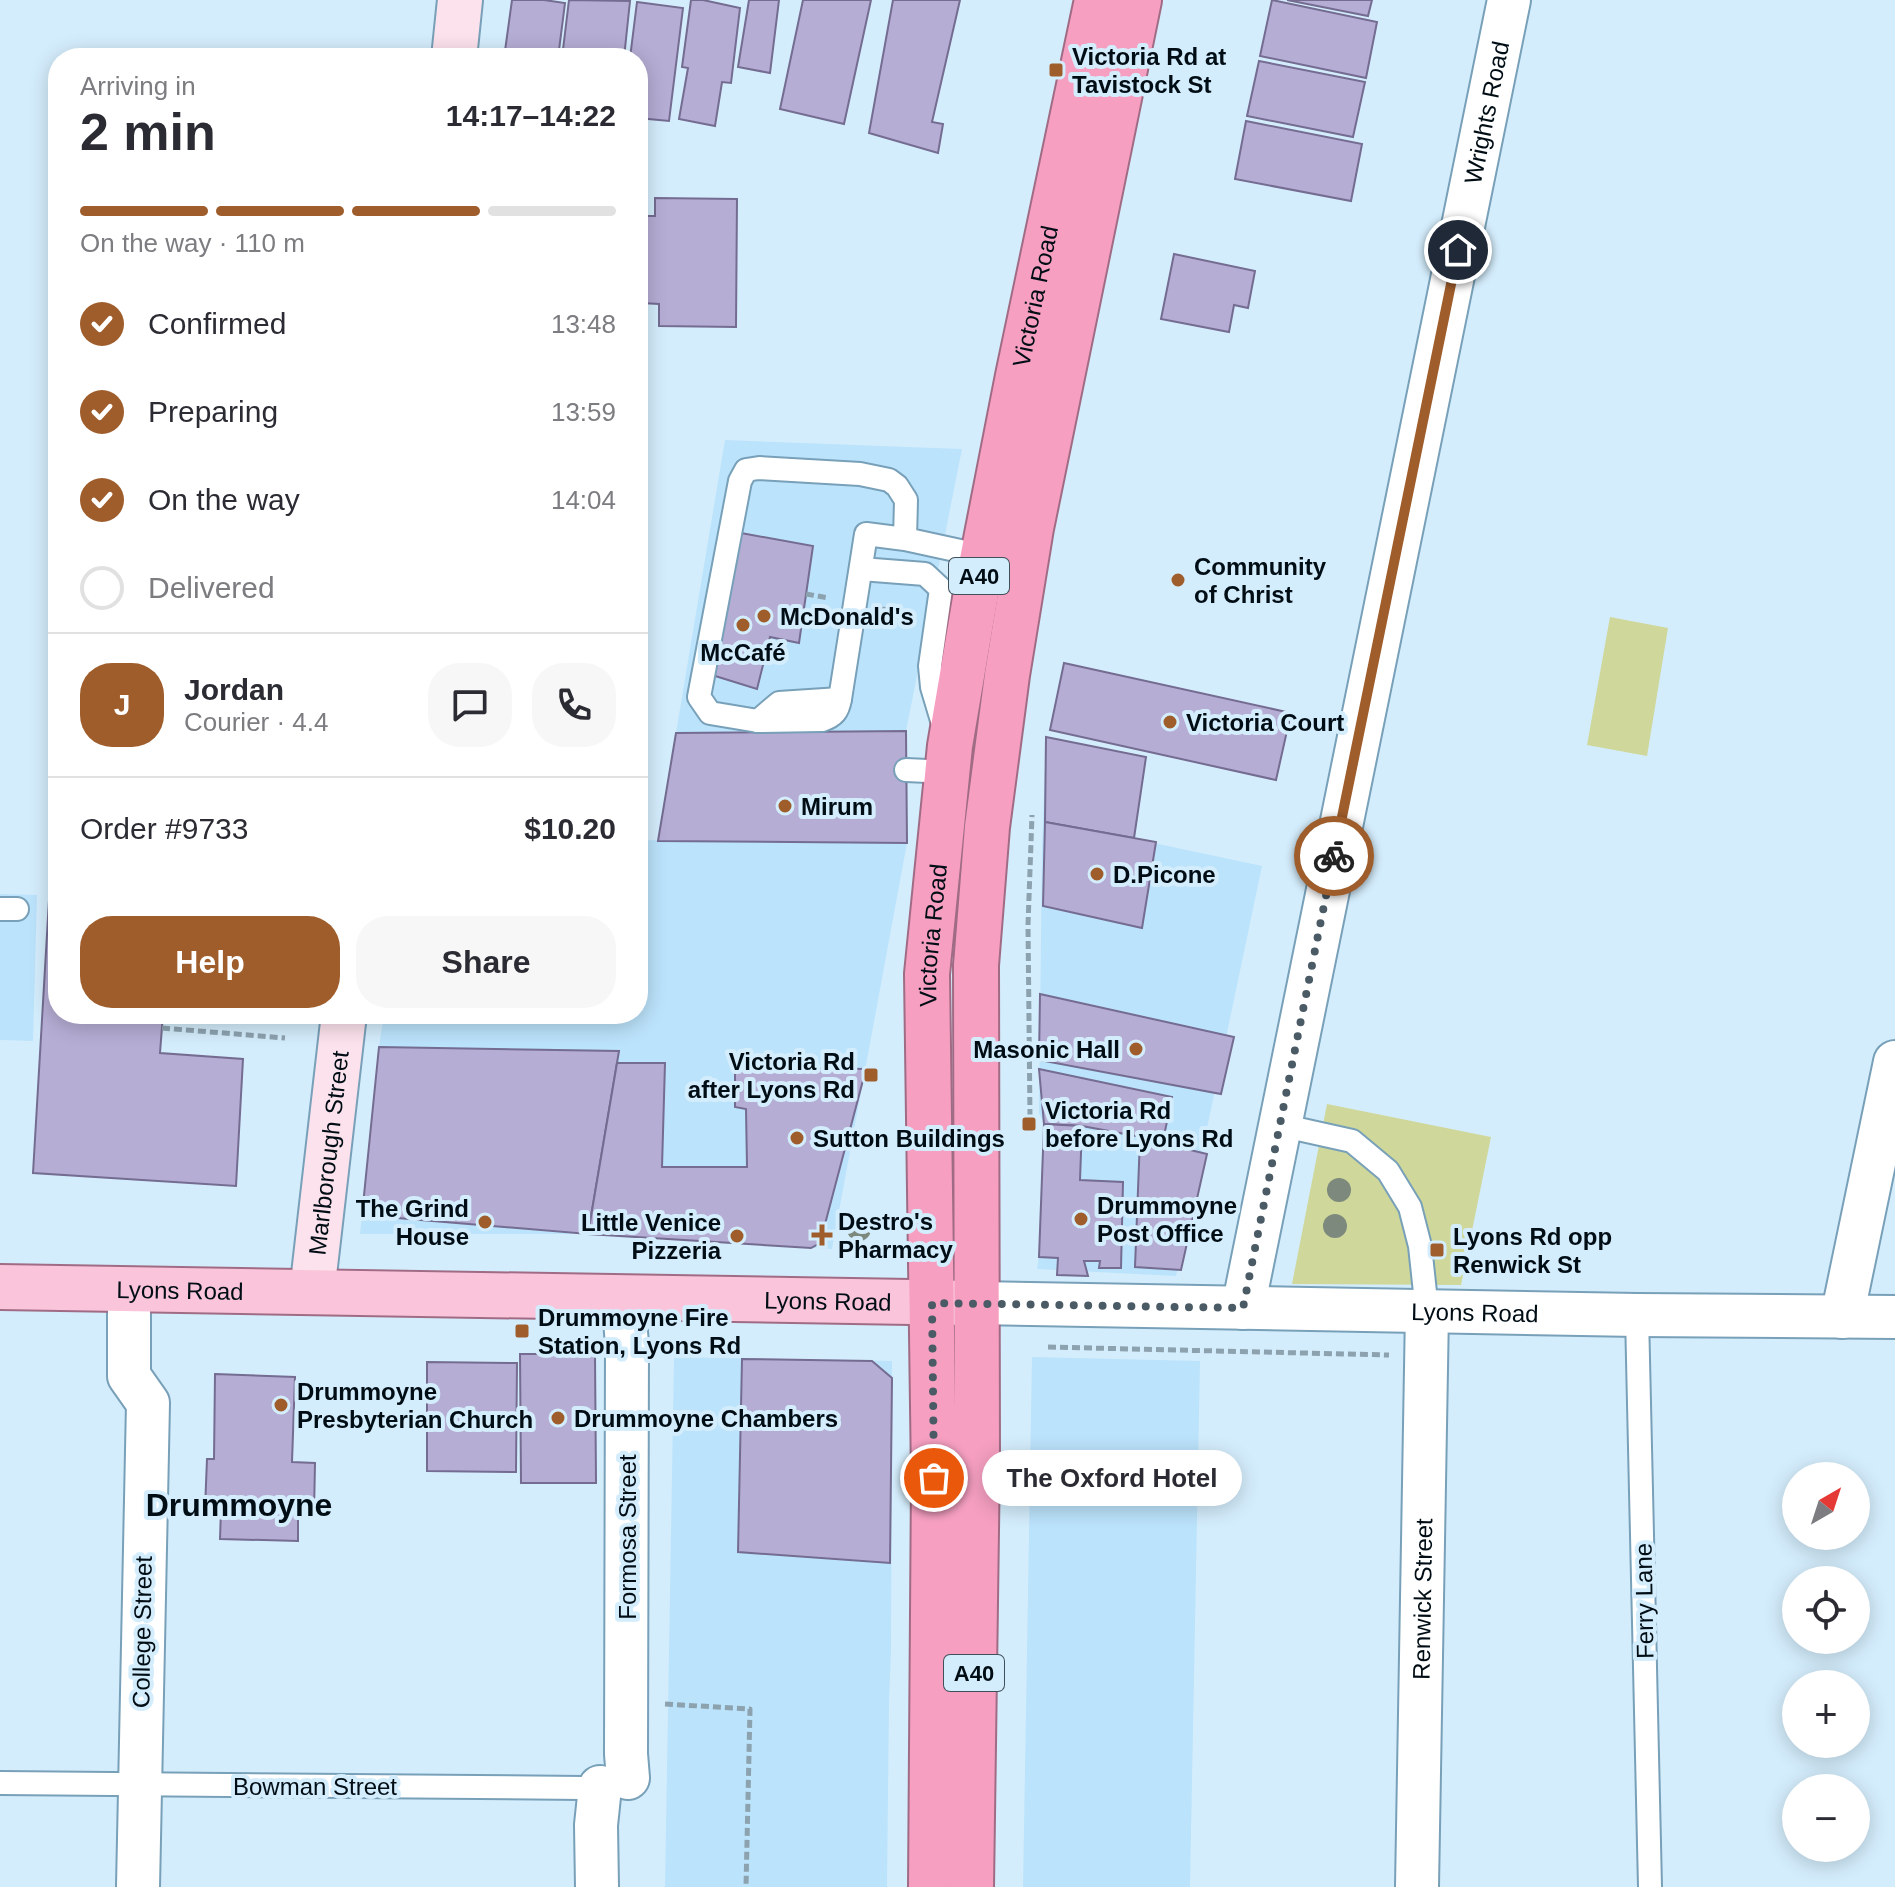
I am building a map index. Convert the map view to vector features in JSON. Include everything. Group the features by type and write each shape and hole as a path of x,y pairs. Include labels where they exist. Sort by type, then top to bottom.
{"highway":[{"name":"Victoria Road","path":"931,1887 934,1493 927,974 935,762 983,556 1097,0"},
{"name":"Victoria Road","path":"971,1887 977,1459 976,965 987,827 1031,528 1139,0"}],"main road":[{"name":"Lyons Road","path":"0,1287 977,1303"}],"street":[{"path":"455,48 460,0"},
{"name":"Wrights Road","path":"1243,1308 1509,0"},
{"name":"Marlborough Street","path":"312,1292 343,1024"},
{"path":"1842,1317 1895,1062"},
{"name":"College Street","path":"129,1289 129,1376 148,1403 138,1887"},
{"name":"Formosa Street","path":"597,1887 596,1825 626,1754 627,1344 623,1297"},
{"name":"Lyons Road","path":"977,1303 1895,1317"},
{"name":"Renwick Street","path":"1417,1887 1427,1311"}],"lane":[{"path":"905,539 906,500 889,480 860,474 759,468 746,470 740,481 699,697 710,713 758,721 822,720 832,716 838,709 840,699 866,534 983,556"},
{"path":"861,569 925,574 941,589 930,666 935,762"},
{"path":"1280,1125 1352,1141 1388,1171 1410,1207 1420,1246 1427,1311"},
{"name":"Ferry Lane","path":"1637,1315 1650,1887"},
{"name":"Bowman Street","path":"0,1783 138,1786 614,1782"}],"path":[{"path":"1030,1117 1028,925 1033,801"},
{"path":"162,1028 285,1038"},
{"path":"659,1704 750,1709 746,1887"}],"shaded area":[{"path":"725,440 962,449 906,731 676,733"},
{"path":"1046,737 1146,757 1135,839 1262,866 1176,1276 1037,1269 1044,1124 1039,1113"},
{"path":"648,840 907,843 832,1249 588,1234 360,1234 382,1024 648,1024"},
{"path":"0,894 37,895 33,1041 0,1040"},
{"path":"674,1357 892,1361 887,1887 665,1887"},
{"path":"1032,1357 1200,1361 1190,1887 1023,1887"}],"green space":[{"path":"1610,617 1668,628 1647,756 1587,745"},
{"path":"1327,1104 1491,1137 1461,1285 1292,1284"}],"building":[{"path":"512,0 565,3 559,48 505,48"},
{"path":"569,0 630,1 625,48 563,48"},
{"path":"691,0 740,8 731,83 722,82 715,126 679,119 688,68 682,67"},
{"path":"749,0 779,0 770,73 738,67"},
{"path":"803,0 871,0 844,124 780,109"},
{"path":"893,0 960,0 932,122 943,124 938,153 869,133"},
{"path":"1272,0 1377,22 1366,78 1260,56"},
{"path":"1287,0 1372,0 1368,16"},
{"path":"637,2 683,8 669,121 648,119 648,48 631,48"},
{"path":"1259,61 1365,82 1353,137 1247,116"},
{"path":"1246,121 1362,144 1351,201 1235,179"},
{"path":"655,198 737,199 736,327 659,326 659,304 648,303 648,216 655,216"},
{"path":"1174,254 1255,271 1248,308 1234,305 1229,332 1161,319"},
{"name":"McDonald's","path":"741,533 813,546 799,643 770,637 757,689 712,675"},
{"name":"Victoria Court","path":"1064,663 1291,713 1276,780 1050,730"},
{"name":"Mirum","path":"906,731 907,843 658,841 676,733"},
{"path":"1046,737 1146,757 1134,838 1045,822"},
{"name":"D.Picone","path":"1045,822 1156,842 1142,928 1043,906"},
{"path":"48,917 48,1024 162,1024 160,1053 243,1059 236,1186 33,1173"},
{"name":"Masonic Hall","path":"1040,994 1234,1037 1221,1094 1039,1060"},
{"path":"379,1047 619,1051 588,1234 362,1215"},
{"name":"Sutton Buildings","path":"617,1063 665,1063 662,1167 747,1167 746,1109 735,1107 735,1067 866,1069 820,1243 811,1248 588,1234"},
{"path":"1039,1069 1172,1097 1163,1141 1082,1126 1044,1124"},
{"name":"Drummoyne Post Office","path":"1044,1124 1082,1126 1080,1180 1123,1182 1121,1268 1099,1268 1100,1261 1084,1261 1088,1276 1057,1275 1058,1258 1039,1257"},
{"path":"1140,1138 1207,1154 1181,1270 1135,1267"},
{"name":"Drummoyne Chambers","path":"520,1354 595,1354 596,1483 521,1483"},
{"path":"742,1359 872,1361 892,1378 890,1563 738,1552"},
{"path":"427,1362 517,1363 516,1472 427,1471"},
{"path":"215,1374 295,1377 292,1462 315,1463 314,1513 298,1512 298,1541 220,1539 221,1509 205,1509 207,1459 214,1459"}],"way so far":[{"path":"934,1478 932,1303 1243,1308 1334,856"}],"place":[{"name":"Victoria Rd at Tavistock St","path":"1056,70"},
{"name":"Community of Christ","path":"1178,580"},
{"name":"McDonald's","path":"764,616"},
{"name":"McCafé","path":"743,625"},
{"name":"Victoria Court","path":"1170,722"},
{"name":"Mirum","path":"785,806"},
{"name":"D.Picone","path":"1097,874"},
{"name":"Masonic Hall","path":"1136,1049"},
{"name":"Victoria Rd after Lyons Rd","path":"871,1075"},
{"name":"Victoria Rd before Lyons Rd","path":"1029,1124"},
{"name":"Sutton Buildings","path":"797,1138"},
{"name":"Drummoyne Post Office","path":"1081,1219"},
{"name":"The Grind House","path":"485,1222"},
{"name":"Destro's Pharmacy","path":"822,1235"},
{"name":"Little Venice Pizzeria","path":"737,1236"},
{"name":"Lyons Rd opp Renwick St","path":"1437,1250"},
{"name":"Drummoyne Fire Station, Lyons Rd","path":"522,1331"},
{"name":"Drummoyne Presbyterian Church","path":"281,1405"},
{"name":"Drummoyne Chambers","path":"558,1418"},
{"name":"The Oxford Hotel","path":"934,1478"}],"district":[{"name":"Drummoyne","path":"239,1505"}],"route":[{"path":"1334,856 1458,250"}]}
